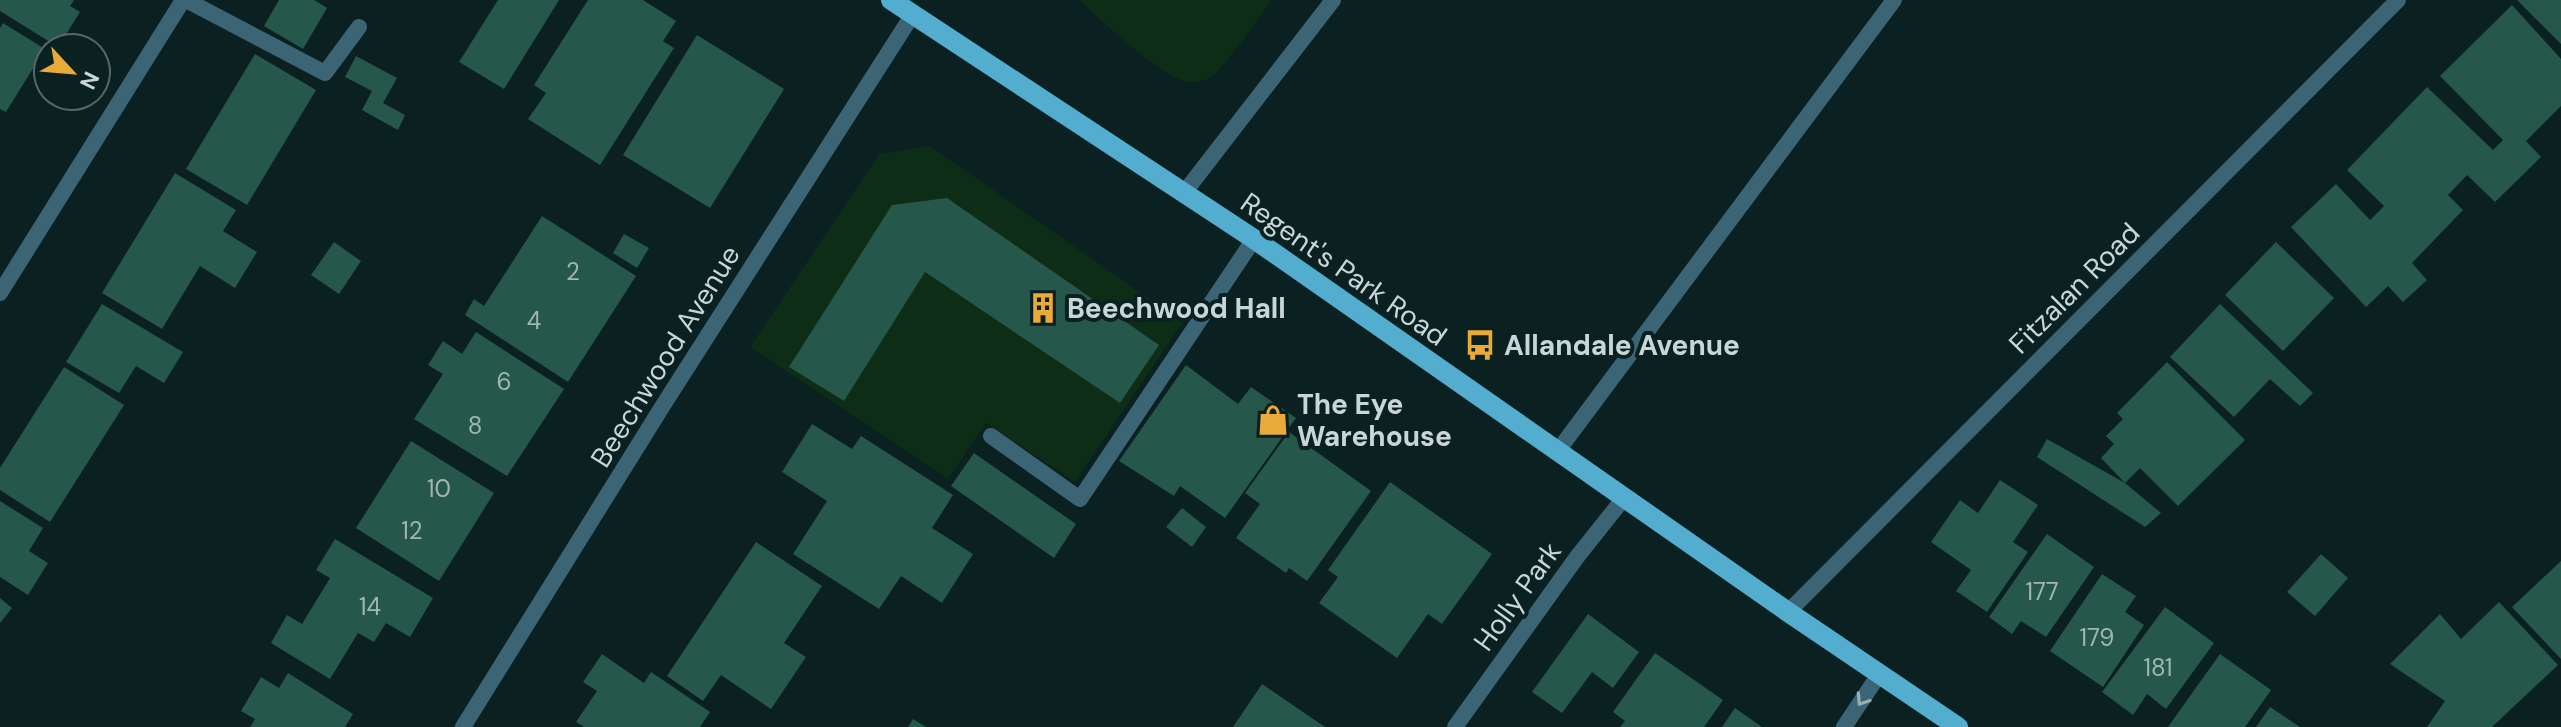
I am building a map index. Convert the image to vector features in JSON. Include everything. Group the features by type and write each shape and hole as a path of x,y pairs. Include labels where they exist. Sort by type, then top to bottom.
{"main road":[{"name":"Regent's Park Road","path":"891,0 1254,239 1557,452 1958,727"}],"street":[{"path":"0,293 185,0 325,73 359,27"},
{"path":"1184,193 1333,0"},
{"path":"1557,452 1894,0"},
{"name":"Fitzalan Road","path":"1788,612 2398,0"},
{"name":"Beechwood Avenue","path":"463,727 662,407 913,14"},
{"path":"991,436 1080,499 1254,239"},
{"name":"Holly Park","path":"1455,727 1577,557 1624,498"},
{"path":"1844,727 1880,673"}],"green space":[{"path":"1080,0 1272,0 1221,68 1205,80 1187,82 1146,58"},
{"path":"930,146 1183,322 1075,482 986,423 948,479 750,347 879,154"}],"building":[{"path":"0,0 74,0 70,6 80,12 67,32 34,32 0,11"},
{"path":"279,0 314,0 327,8 303,49 264,26"},
{"path":"498,0 559,0 504,89 459,62"},
{"path":"588,0 643,0 676,21 663,41 674,48 600,165 528,119 546,93 534,85"},
{"path":"2517,0 2561,0 2561,44"},
{"path":"2512,5 2561,59 2561,106 2526,141 2541,157 2495,202 2467,175 2448,195 2463,210 2412,263 2427,280 2403,302 2388,286 2366,307 2291,227 2336,184 2370,220 2384,206 2347,170 2427,87 2493,150 2503,140 2440,76"},
{"path":"3,23 32,41 32,70 6,112 0,109 0,28"},
{"path":"697,35 784,89 710,208 623,155"},
{"path":"255,54 316,90 247,205 186,169"},
{"path":"356,56 397,78 383,103 405,115 398,130 362,110 372,91 345,77"},
{"path":"175,173 236,210 223,231 257,252 235,288 200,266 162,329 102,293"},
{"name":"Beechwood Hall","path":"947,198 1159,345 1120,403 925,272 844,401 789,367 892,205"},
{"path":"542,216 636,276 568,382 465,315 474,299 484,306"},
{"path":"624,234 649,248 637,268 613,253"},
{"path":"334,242 361,261 339,294 311,275"},
{"path":"2276,242 2334,298 2283,351 2225,295"},
{"path":"102,304 183,352 164,383 136,366 119,393 66,362"},
{"path":"2220,304 2313,393 2300,406 2270,379 2234,417 2170,357"},
{"path":"476,332 564,389 507,476 414,419 443,374 428,365 443,341 462,354"},
{"path":"2167,362 2245,440 2178,506 2140,468 2125,483 2101,458 2114,444 2106,436 2123,419 2117,413"},
{"path":"1186,365 1238,404 1251,387 1296,418 1225,518 1180,486 1174,496 1119,461"},
{"path":"64,367 124,405 50,522 0,490 0,468"},
{"path":"812,424 852,449 861,436 953,495 932,528 973,554 942,603 901,576 879,609 793,554 827,501 782,472"},
{"path":"1289,432 1371,491 1307,581 1289,568 1286,573 1236,538 1260,504 1245,493"},
{"path":"2047,439 2125,483 2161,513 2145,527 2037,457"},
{"path":"411,441 494,493 439,581 356,528"},
{"path":"974,453 1076,524 1054,558 951,486"},
{"path":"2000,480 2038,505 2013,542 2028,552 1987,612 1956,591 1971,570 1931,542 1960,500 1978,513"},
{"path":"1390,482 1492,554 1442,624 1428,614 1397,658 1319,603 1338,577 1328,570"},
{"path":"0,501 43,528 29,551 48,563 28,595 0,577"},
{"path":"1182,508 1206,527 1192,547 1166,527"},
{"path":"2047,534 2094,567 2046,637 2021,621 2012,634 1989,617"},
{"path":"335,539 433,598 410,637 386,623 374,642 358,633 330,679 271,643 287,615 302,624 330,578 316,570"},
{"path":"756,542 822,586 784,643 806,657 771,709 721,675 703,701 667,676"},
{"path":"2321,554 2348,578 2315,616 2287,592"},
{"path":"2561,561 2561,659 2512,607"},
{"path":"2102,574 2136,596 2125,612 2144,625 2103,687 2050,651"},
{"path":"0,598 12,608 0,623"},
{"path":"2499,602 2558,665 2492,727 2427,727 2445,701 2390,664 2440,614 2461,639"},
{"path":"2165,607 2214,643 2166,709 2147,694 2133,715 2102,692"},
{"path":"1588,614 1639,652 1613,688 1592,672 1562,713 1532,692"},
{"path":"1655,653 1723,700 1704,727 1620,727 1625,721 1613,712"},
{"path":"602,654 644,683 651,672 710,712 700,727 584,727 576,722 597,691 583,682"},
{"path":"2220,654 2271,690 2245,727 2168,727"},
{"path":"288,673 353,714 345,727 250,727 255,719 241,711 261,677 279,688"},
{"path":"1262,684 1325,727 1233,727"},
{"path":"2270,707 2300,727 2256,727"},
{"path":"1735,708 1762,727 1722,727"},
{"path":"913,719 926,727 908,727"}],"place":[{"name":"Beechwood Hall","path":"1043,308"},
{"name":"Allandale Avenue","path":"1480,345"},
{"name":"The Eye Warehouse","path":"1273,420"}]}
